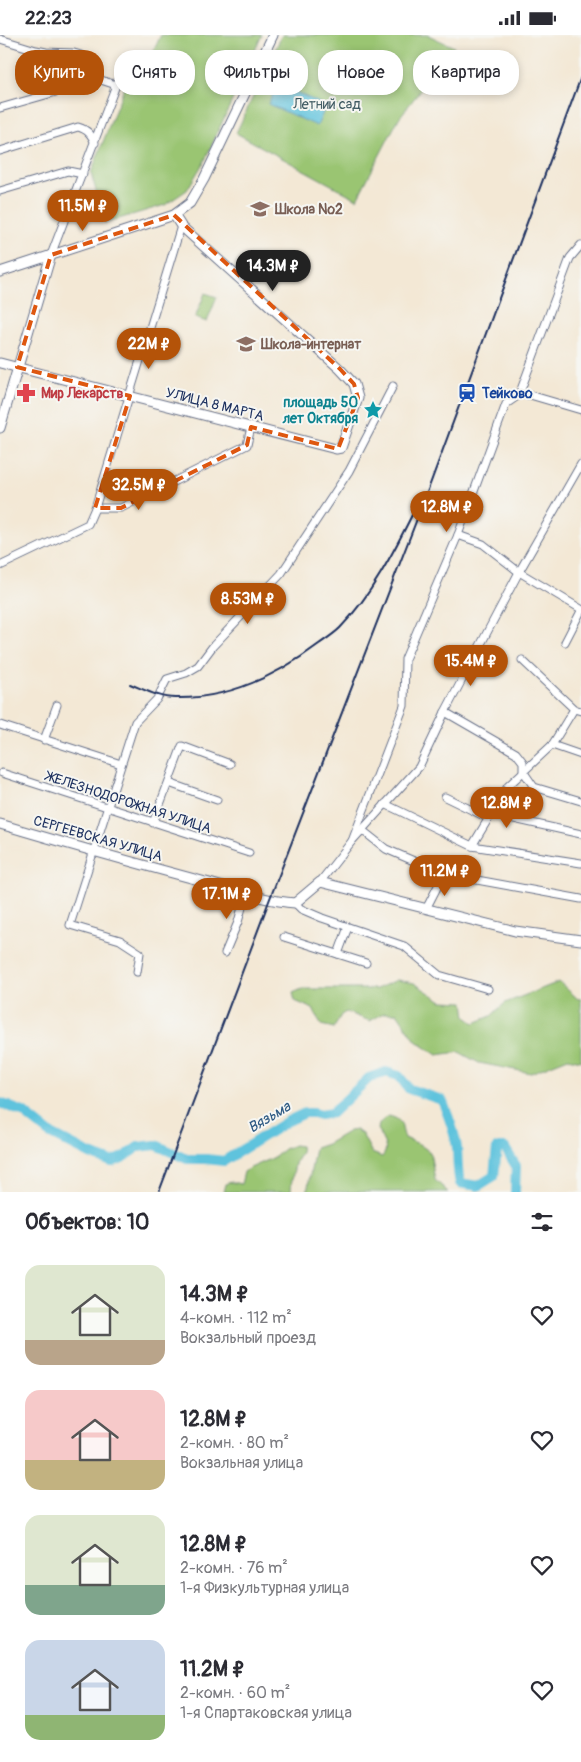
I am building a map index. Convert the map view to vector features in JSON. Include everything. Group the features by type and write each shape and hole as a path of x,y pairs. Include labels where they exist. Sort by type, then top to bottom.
{"street":[{"path":"0,272 174,215 190,203 204,179 273,35"},
{"path":"0,39 33,50"},
{"path":"0,428 51,255 114,91"},
{"path":"0,109 49,95"},
{"path":"0,151 78,127 86,129 92,135 95,143"},
{"path":"0,191 68,171 83,173"},
{"path":"0,567 88,524 95,508 182,226 174,215"},
{"name":"УЛИЦА 8 МАРТА","path":"0,363 336,449 342,445 358,398 358,392 354,384 340,369 182,226"},
{"path":"519,395 570,258 581,245"},
{"path":"137,972 140,953 120,940 70,925 135,722 157,699 167,679 186,673 198,666 215,644 281,574 349,471 393,386"},
{"path":"352,841 404,706 405,659 458,535 506,404 519,395 530,395 581,410"},
{"path":"95,508 121,508 247,445 251,427"},
{"path":"488,989 439,975 404,946 322,918 302,909 295,903 320,882 352,841 419,767 445,713 519,572 581,464"},
{"path":"458,535 483,544 519,572 581,610 565,642"},
{"path":"472,846 508,786 552,745 577,710 522,660"},
{"path":"44,740 57,705"},
{"path":"445,713 516,753 523,763 523,771 534,787 581,801"},
{"path":"0,725 121,764"},
{"path":"552,745 581,755"},
{"path":"154,823 182,746 230,764"},
{"name":"ЖЕЛЕЗНОДОРОЖНАЯ УЛИЦА","path":"2,773 250,853"},
{"path":"169,783 217,800"},
{"path":"445,797 484,816 491,814 581,834"},
{"path":"385,804 472,846 581,863"},
{"name":"СЕРГЕЕВСКАЯ УЛИЦА","path":"0,824 93,852 275,902 295,903"},
{"path":"362,830 386,849 444,874 581,899"},
{"path":"426,909 444,874"},
{"path":"320,882 515,931 581,940"},
{"path":"225,953 238,922 246,893"},
{"path":"338,954 348,927"},
{"path":"284,937 366,963"}],"highlighted area":[{"path":"174,215 340,369 354,384 358,398 338,449 251,427 247,445 121,508 95,508 130,396 17,367 51,255"}],"green space":[{"path":"161,35 262,35 255,50 205,50 205,95 235,95 205,160 187,190 165,205 105,223 91,173 121,95 195,95 195,50 154,50"},
{"name":"Летний сад","path":"282,35 428,35 454,47 452,50 413,50 413,95 417,95 399,118 357,199 236,133 254,95 308,95 308,50 275,50"},
{"path":"205,293 217,297 207,322 195,318"},
{"path":"397,980 414,983 442,1001 464,1002 466,1017 474,1023 491,1016 505,1003 559,982 578,999 581,998 581,1061 568,1058 531,1073 479,1063 459,1052 437,1055 416,1041 397,1013 384,1013 370,1021 346,1012 341,1015 334,1028 321,1025 313,1009 295,1001 293,993 302,989 376,989"},
{"path":"389,1116 400,1122 405,1138 419,1144 430,1152 435,1180 448,1192 307,1192 315,1148 327,1144 349,1131 356,1130 362,1134 372,1153 382,1157 385,1152 385,1146 378,1126"},
{"path":"294,1145 301,1146 301,1153 295,1164 291,1192 223,1192 225,1184 231,1182 241,1184 244,1172 248,1169 275,1157 284,1149"}],"water":[{"path":"272,95 302,95 326,106 317,126 268,104"}],"waterway":[{"name":"Вязьма","path":"0,1103 23,1112 49,1133 90,1154 112,1162 122,1158 138,1147 156,1145 187,1159 224,1161 286,1122 305,1113 320,1115 332,1113 369,1078 386,1072 399,1076 409,1089 442,1100 456,1142 460,1183 478,1186 494,1176 497,1148 505,1148 516,1166 515,1192"}],"railway":[{"path":"159,1192 422,506 581,77"},
{"path":"130,684 164,697 196,697 234,690 287,666 333,634 351,616 381,573 413,513"}],"place":[{"name":"Школа №2","path":"260,209"},
{"name":"Школа-интернат","path":"246,344"},
{"name":"Мир Лекарств","path":"26,393"},
{"name":"Тейково","path":"467,393"},
{"name":"площадь 50 лет Октября","path":"373,410"}]}
